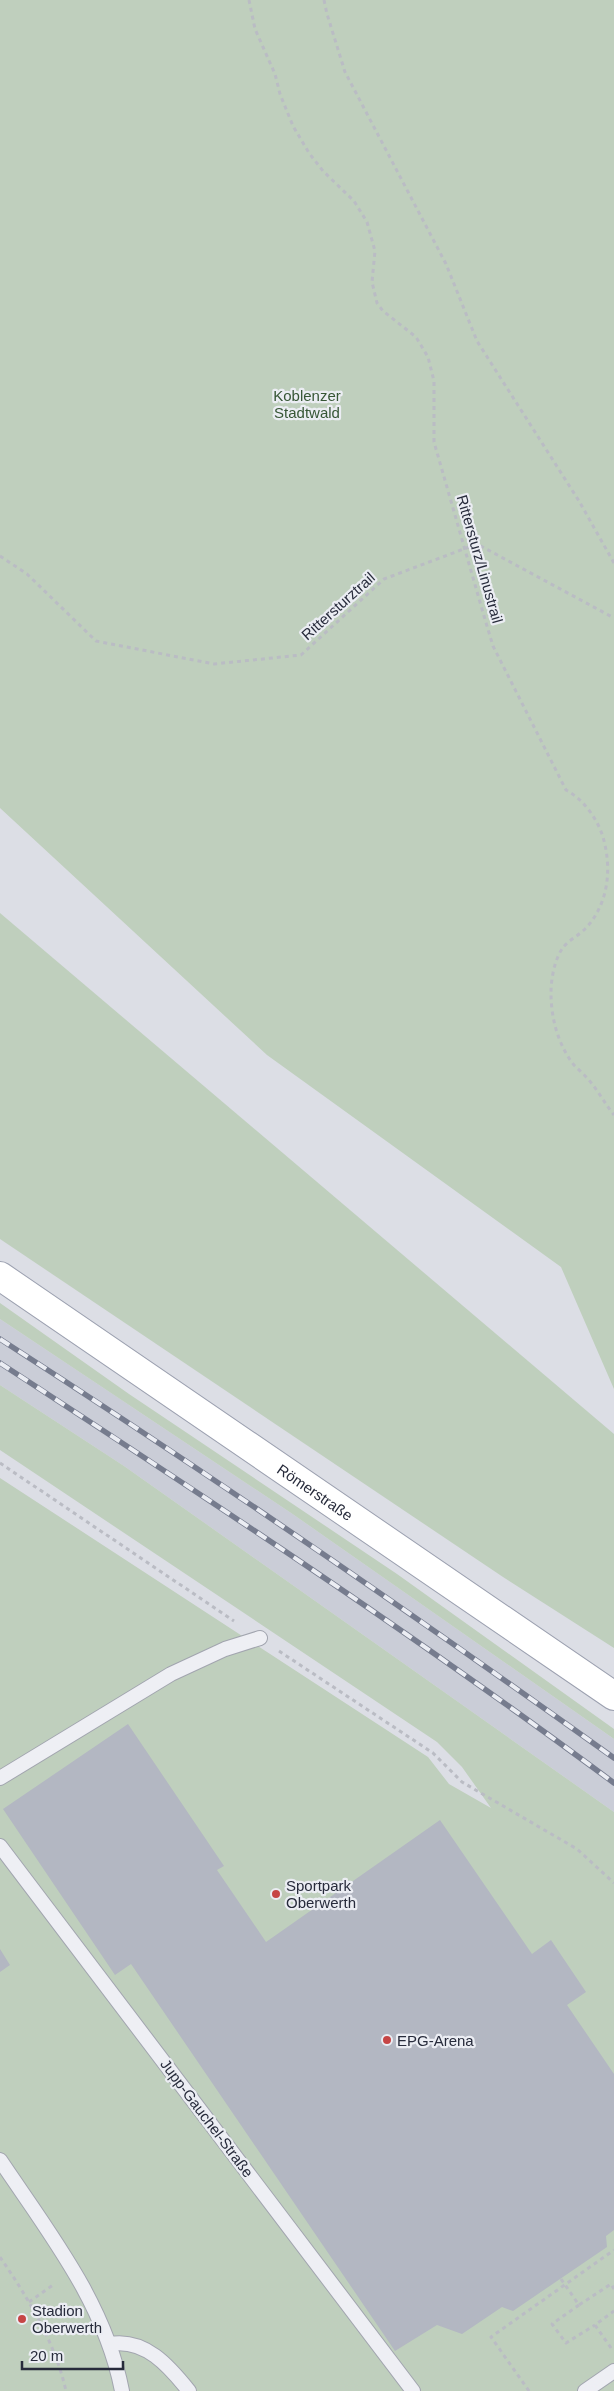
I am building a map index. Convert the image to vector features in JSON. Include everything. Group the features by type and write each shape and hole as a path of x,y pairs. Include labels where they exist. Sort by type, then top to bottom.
{"main road":[{"name":"Römerstraße","path":"8,1281 614,1696"}],"lane":[{"path":"0,1778 171,1674 225,1649 260,1638"},
{"name":"Jupp-Gauchel-Straße","path":"0,1846 413,2391"},
{"path":"0,2160 74,2269 86,2290 110,2344 122,2391"},
{"path":"110,2344 124,2342 138,2345 160,2360 190,2391"},
{"path":"585,2391 614,2371"}],"path":[{"name":"Rittersturz/Linustrail","path":"248,0 255,29 275,74 280,94 293,126 308,152 333,182 354,201 367,222 375,251 372,282 377,302 383,311 416,337 428,357 434,381 434,442 493,646 566,790 581,801 591,813 601,831 607,852 608,878 601,903 587,927 562,948 553,975 551,992 552,1012 557,1034 563,1048 614,1115"},
{"path":"324,0 345,72 446,264 477,341 579,501 614,563"},
{"name":"Rittersturztrail","path":"0,556 27,574 96,641 214,664 301,655 384,579 477,544 614,618"},
{"path":"0,1463 433,1753 462,1782 577,1849 614,1883"},
{"path":"529,2391 491,2336 614,2250"},
{"path":"0,2257 29,2302 52,2347 66,2391"},
{"path":"29,2302 59,2280"},
{"path":"561,2280 579,2305"},
{"path":"614,2289 611,2284 552,2324 566,2344 614,2311"},
{"path":"595,2324 608,2344"}],"shaded area":[{"path":"0,1319 294,1515 614,1739 614,1812 124,1466 0,1385"}],"green space":[{"name":"Koblenzer Stadtwald","path":"0,0 614,0 614,1389 561,1267 267,1055 0,808"},
{"path":"0,913 614,1434 614,1648 503,1577 0,1239"},
{"path":"0,1303 129,1394 397,1574 614,1729 614,1739 294,1515 0,1319"},
{"name":"Sportpark Oberwerth","path":"0,1385 124,1466 614,1812 614,2391 0,2391 0,1478 428,1757 449,1784 491,1808 462,1767 437,1742 0,1450"}],"building":[{"name":"EPG-Arena","path":"128,1724 224,1866 217,1870 266,1942 440,1820 532,1954 551,1940 586,1992 567,2005 614,2074 614,2230 606,2236 607,2247 513,2311 502,2307 462,2334 437,2325 395,2351 131,1964 115,1975 3,1809"},
{"path":"0,1949 10,1965 0,1972"}],"railway":[{"path":"0,1339 310,1545 614,1758"},
{"path":"0,1363 233,1516 387,1621 614,1783"}],"place":[{"name":"Sportpark Oberwerth","path":"276,1894"},
{"name":"EPG-Arena","path":"387,2040"},
{"name":"Stadion Oberwerth","path":"22,2319"}]}
